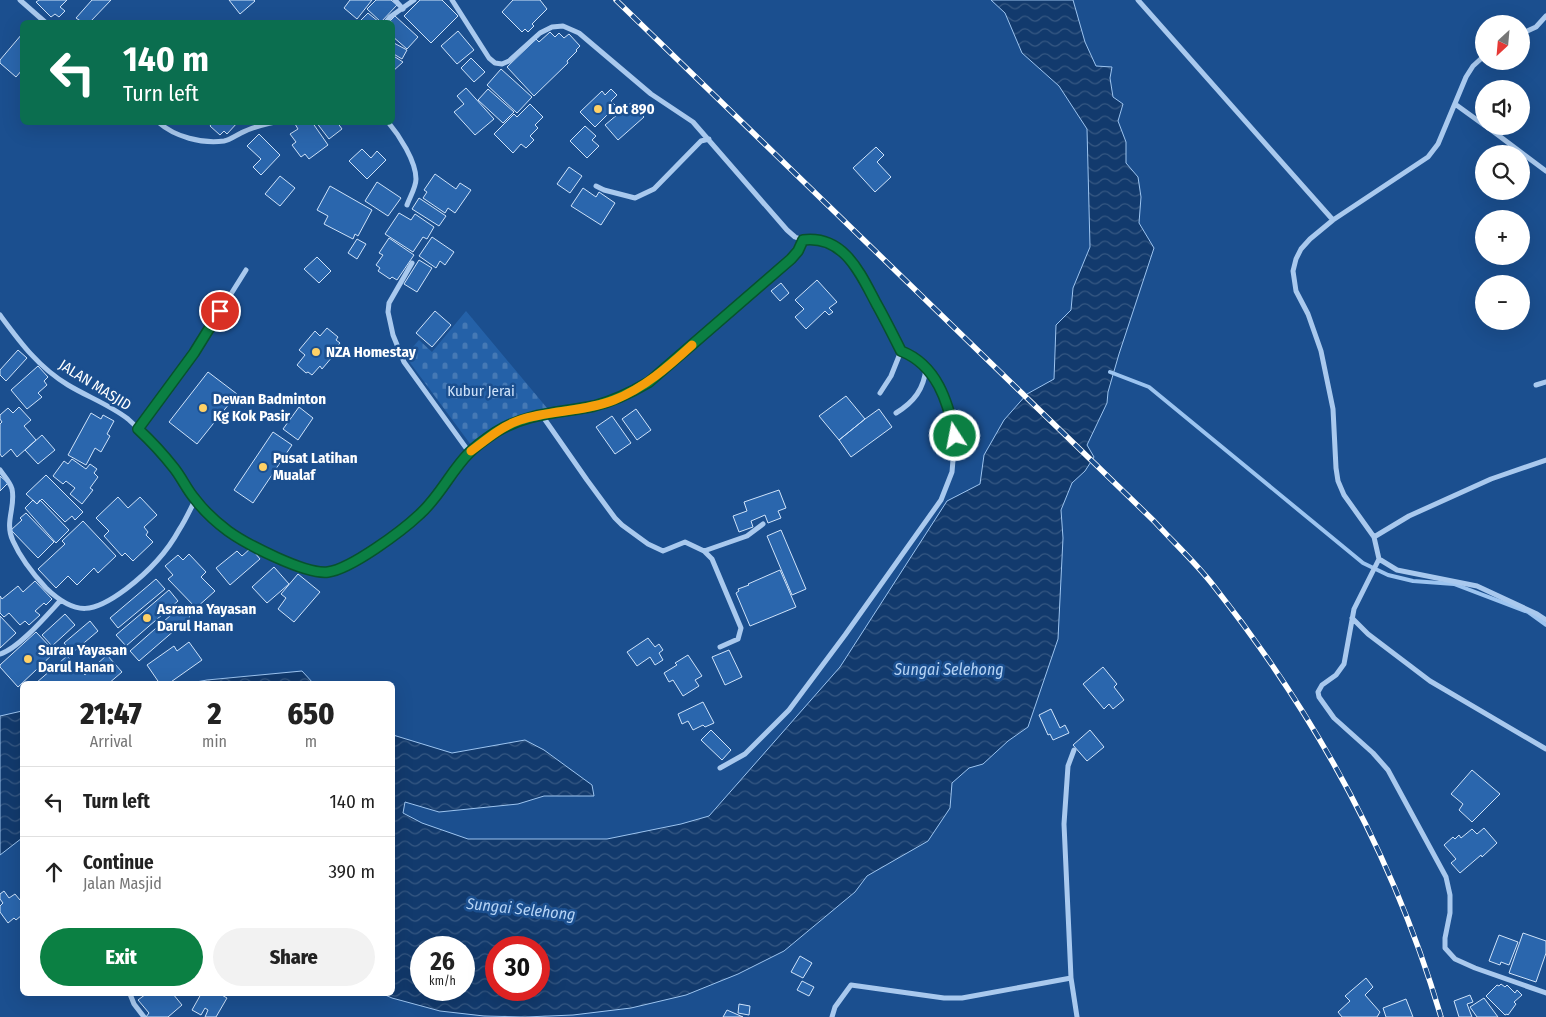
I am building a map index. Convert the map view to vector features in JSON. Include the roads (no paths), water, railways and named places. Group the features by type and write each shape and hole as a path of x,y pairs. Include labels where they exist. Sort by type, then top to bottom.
{"street":[{"path":"20,0 43,20"},
{"path":"395,0 403,9"},
{"path":"388,20 414,0"},
{"path":"452,0 489,58 495,63 502,64 509,61 546,29 558,26 570,28 579,33 651,94 693,122 787,230 795,237 803,240 816,239 827,242 841,251 854,264 901,351 914,356 939,383 949,408 955,436 952,472 941,500 845,635 788,710 745,754 720,768"},
{"path":"1138,0 1333,220"},
{"path":"1530,30 1536,27 1546,16"},
{"path":"1475,64 1466,76 1438,144 1428,158 1333,220 1310,239 1301,249 1296,259 1294,284 1308,314 1321,351 1333,409 1338,481 1344,495 1374,538 1377,562 1354,609 1344,664 1336,675 1322,685 1318,692 1319,697 1334,718 1373,753 1388,770 1446,877 1450,895 1450,913 1445,938 1446,948 1455,959 1546,993"},
{"path":"1455,104 1475,119"},
{"path":"163,125 177,134 194,139 225,141 264,125"},
{"path":"390,125 399,137 414,166 416,180 407,205"},
{"path":"1497,135 1546,171"},
{"path":"596,186 635,198 654,189 701,141 709,139"},
{"name":"JALAN MASJID","path":"0,315 28,352 49,371 82,393 116,410 138,429 174,468 195,500 212,518 244,541 300,567 326,572 338,570 367,554 418,516 434,500 469,452 497,432 518,421 541,414 594,406 613,401 649,382 791,259 798,251 803,240"},
{"path":"412,263 389,303 388,312 393,335 404,362 469,452"},
{"path":"138,429 194,353 246,270"},
{"path":"880,393 891,376 901,351"},
{"path":"896,413 906,407 918,395 925,379 926,368"},
{"path":"1536,385 1546,382"},
{"path":"541,414 609,510 622,525 656,548 663,550 685,542 704,551 712,560 741,628 738,639 720,647"},
{"path":"1374,538 1409,516 1491,479 1546,460"},
{"path":"0,470 10,484 13,495 9,532 13,542 28,567 41,582 60,601 70,606 97,607 112,600 145,574 180,530 195,500"},
{"path":"704,551 747,536 763,524"},
{"path":"1377,562 1397,570 1477,586 1546,620"},
{"path":"0,654 10,650 60,601"},
{"path":"1352,618 1368,634 1430,681 1546,749"},
{"path":"1074,750 1068,766 1064,824 1071,978 1077,1017"},
{"path":"832,1017 850,985 944,998 962,998 1071,978"},
{"path":"131,996 134,1004 144,1017"}],"water":[{"name":"Sungai Selehong","path":"991,0 1073,0 1085,42 1096,66 1112,67 1110,78 1113,97 1123,104 1118,121 1126,142 1126,163 1138,177 1141,197 1139,223 1154,248 1119,354 1108,392 1107,403 1087,445 1094,457 1085,471 1072,483 1061,510 1063,538 1058,639 1028,727 1008,741 983,764 969,768 952,783 950,808 928,841 867,876 855,892 784,951 738,974 686,995 631,1008 573,1015 484,1016 440,1011 388,996 395,996 395,736 452,753 525,740 544,750 592,785 594,796 544,796 518,804 439,812 405,802 403,813 422,823 468,839 607,839 681,824 709,816 840,667 947,501 980,484 984,455 1004,420 1027,394 1054,379 1056,325 1071,310 1073,288 1090,247 1087,129 1059,86 1022,53 1005,13"},
{"path":"302,671 311,681 202,681"},
{"path":"20,711 20,840 0,855 0,716"}],"waterway":[{"path":"1110,372 1149,387 1363,563 1388,575 1413,581 1454,584 1528,612 1546,625"}],"railway":[{"path":"616,0 1154,521 1213,585 1285,685 1318,737 1348,790 1400,900 1422,958 1441,1017"}],"place":[{"name":"Lot 890","path":"598,109"},
{"name":"NZA Homestay","path":"316,352"},
{"name":"Dewan Badminton Kg Kok Pasir","path":"203,408"},
{"name":"Pusat Latihan Mualaf","path":"263,467"},
{"name":"Asrama Yayasan Darul Hanan","path":"147,618"},
{"name":"Surau Yayasan Darul Hanan","path":"28,659"}],"park label":[{"name":"Kubur Jerai","path":"481,391"}]}
